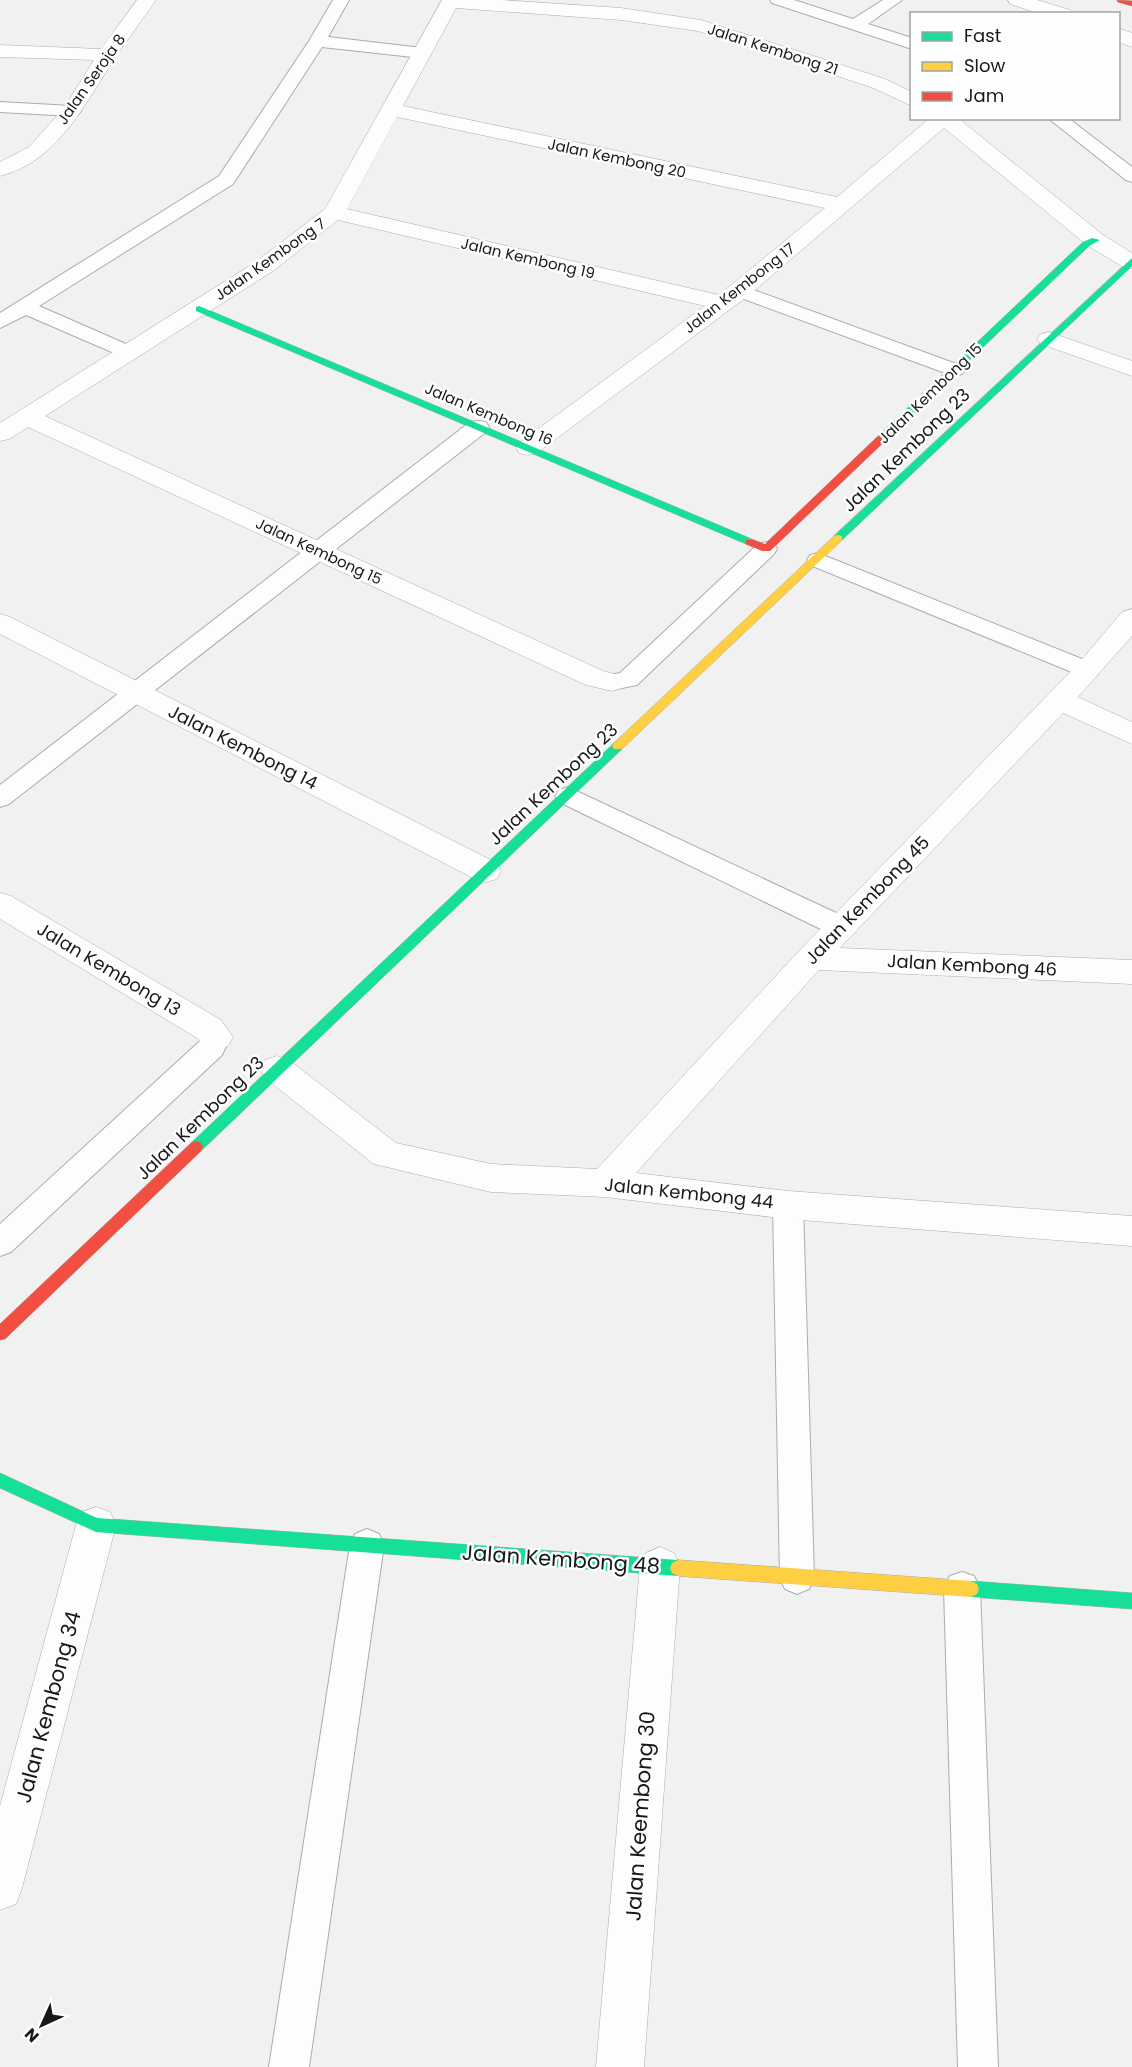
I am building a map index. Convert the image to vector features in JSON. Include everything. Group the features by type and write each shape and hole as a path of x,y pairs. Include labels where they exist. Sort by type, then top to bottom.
{"street":[{"name":"Jalan Seroja 8","path":"0,170 36,151 72,111 107,55 147,0"},
{"path":"1017,0 1056,12"},
{"path":"1121,0 1132,4"},
{"name":"Jalan Kembong 7","path":"0,434 265,266 334,213 451,1"},
{"name":"Jalan Kembong 21","path":"451,1 621,14 701,26 878,83 910,99"},
{"path":"0,51 107,55"},
{"name":"Jalan Kembong 20","path":"391,110 843,205"},
{"name":"Jalan Kembong 17","path":"528,448 731,297 942,120"},
{"path":"946,120 1095,240 1132,262"},
{"path":"0,149 36,151"},
{"name":"Jalan Kembong 19","path":"334,213 731,297"},
{"name":"Jalan Kembong 15","path":"766,549 1086,244 1095,240"},
{"name":"Jalan Kembong 23","path":"0,1334 486,871 1132,262"},
{"name":"Jalan Kembong 16","path":"199,309 766,549"},
{"path":"1049,339 1132,369"},
{"name":"Jalan Kembong 15","path":"27,417 596,680 612,682"},
{"name":"Jalan Kembong 45","path":"604,1183 811,958 1060,700 1132,618"},
{"name":"Jalan Kembong 14","path":"0,623 486,871"},
{"path":"1060,700 1132,734"},
{"name":"Jalan Kembong 13","path":"0,904 209,1029 216,1037"},
{"name":"Jalan Kembong 46","path":"811,958 1132,972"},
{"name":"Jalan Kembong 44","path":"277,1069 386,1154 491,1178 604,1183 788,1204 1132,1231"},
{"name":"Jalan Kembong 48","path":"0,1480 96,1525 1132,1601"},
{"name":"Jalan Kembong 34","path":"0,1888 96,1525"},
{"name":"Jalan Keembong 30","path":"620,2067 660,1566"}],"lane":[{"path":"0,322 226,180 317,41 341,0"},
{"path":"778,0 910,43"},
{"path":"855,25 894,0"},
{"path":"317,41 422,53"},
{"path":"0,107 72,111"},
{"path":"1059,120 1132,176"},
{"path":"731,297 955,370"},
{"path":"25,308 129,352"},
{"path":"0,798 478,427"},
{"path":"612,682 628,678 766,549"},
{"path":"818,560 1088,670"},
{"path":"568,796 841,927"},
{"path":"0,1243 212,1047 216,1037"},
{"path":"788,1204 796,1578"},
{"path":"289,2067 367,1545"},
{"path":"962,1588 978,2067"}],"traffic: fast":[{"path":"881,439 1086,244 1095,240"},
{"path":"838,538 1132,261"},
{"path":"199,309 750,542"},
{"path":"196,1147 618,746"},
{"path":"0,1480 96,1525 678,1568"},
{"path":"971,1589 1132,1601"}],"traffic: slow":[{"path":"618,746 838,538"},
{"path":"678,1568 971,1589"}],"traffic: jam":[{"path":"1121,0 1132,4"},
{"path":"750,542 766,549 881,439"},
{"path":"0,1334 196,1147"}]}
